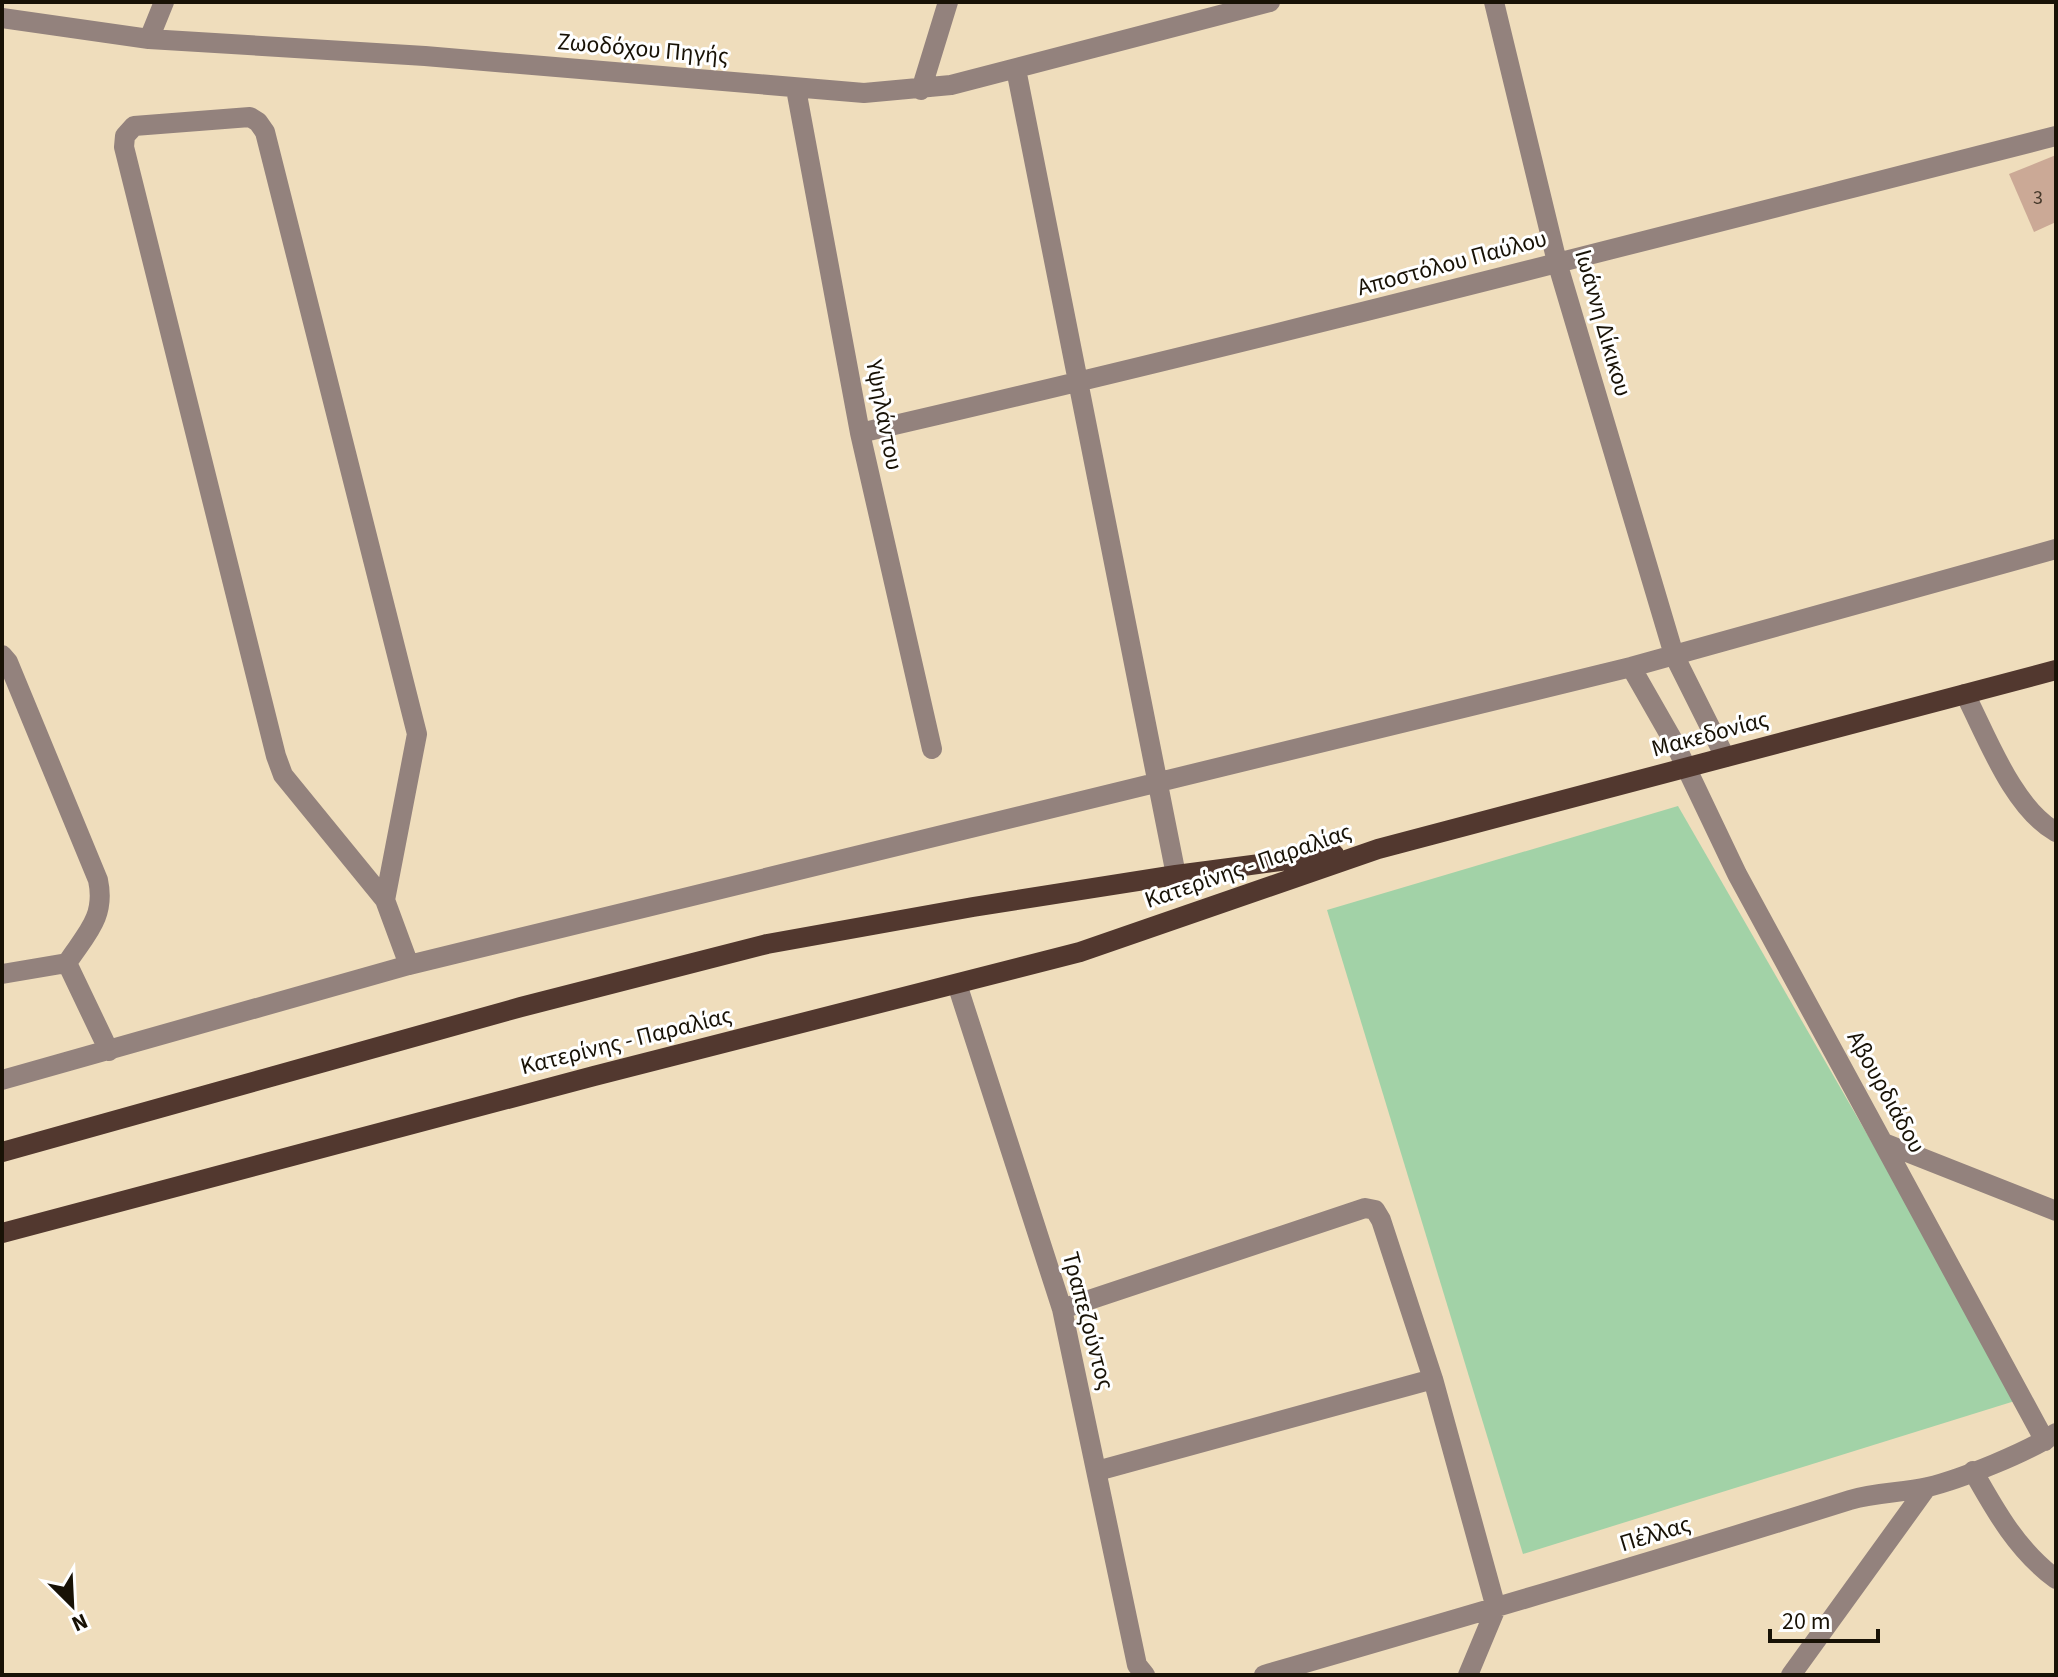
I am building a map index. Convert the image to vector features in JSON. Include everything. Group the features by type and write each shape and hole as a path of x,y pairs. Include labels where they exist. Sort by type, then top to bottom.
{"main road":[{"name":"Μακεδονίας","path":"1378,849 2056,670"},
{"name":"Κατερίνης - Παραλίας","path":"2,1152 521,1007 767,944 1176,875 1378,849"},
{"name":"Κατερίνης - Παραλίας","path":"2,1233 594,1076 1080,952 1378,849"}],"street":[{"path":"149,39 164,2"},
{"path":"921,90 948,2"},
{"name":"Ζωοδόχου Πηγής","path":"2,18 149,39 425,56 864,93 921,90 1016,69 1270,2"},
{"name":"Ιωάννη Δίκικου","path":"1494,2 1557,262 1674,655 1725,757"},
{"path":"1016,69 1176,875"},
{"name":"Υψηλάντου","path":"796,89 860,433 932,749"},
{"path":"385,900 417,734 265,132 250,117 134,126 125,136 124,147 276,756 283,775 385,900 409,965"},
{"name":"Αποστόλου Παύλου","path":"860,433 1427,298 1557,262 2056,136"},
{"path":"2,1080 409,965 1631,667 2056,549"},
{"path":"2,655 8,662 98,880 102,898 100,913 67,963 2,974"},
{"name":"Αβουρδιάδου","path":"1631,667 1685,767 1737,874 2050,1437"},
{"path":"1965,694 2007,776 2030,810 2056,832"},
{"path":"67,963 109,1051"},
{"name":"Τραπεζούντος","path":"957,984 1062,1309 1137,1665 1145,1675"},
{"path":"1884,1143 2056,1211"},
{"path":"1062,1309 1365,1208 1375,1210 1381,1220 1433,1379 1496,1608 1468,1675"},
{"path":"1097,1471 1433,1379"},
{"name":"Πέλλας","path":"1264,1675 1857,1498 1927,1487 1973,1471 2050,1437"},
{"path":"1973,1471 2007,1529 2042,1569 2056,1579"},
{"path":"1791,1675 1927,1487"}],"green space":[{"path":"1678,806 2018,1400 1523,1554 1327,910"}],"building":[{"path":"2056,155 2056,222 2034,232 2009,174"}]}
